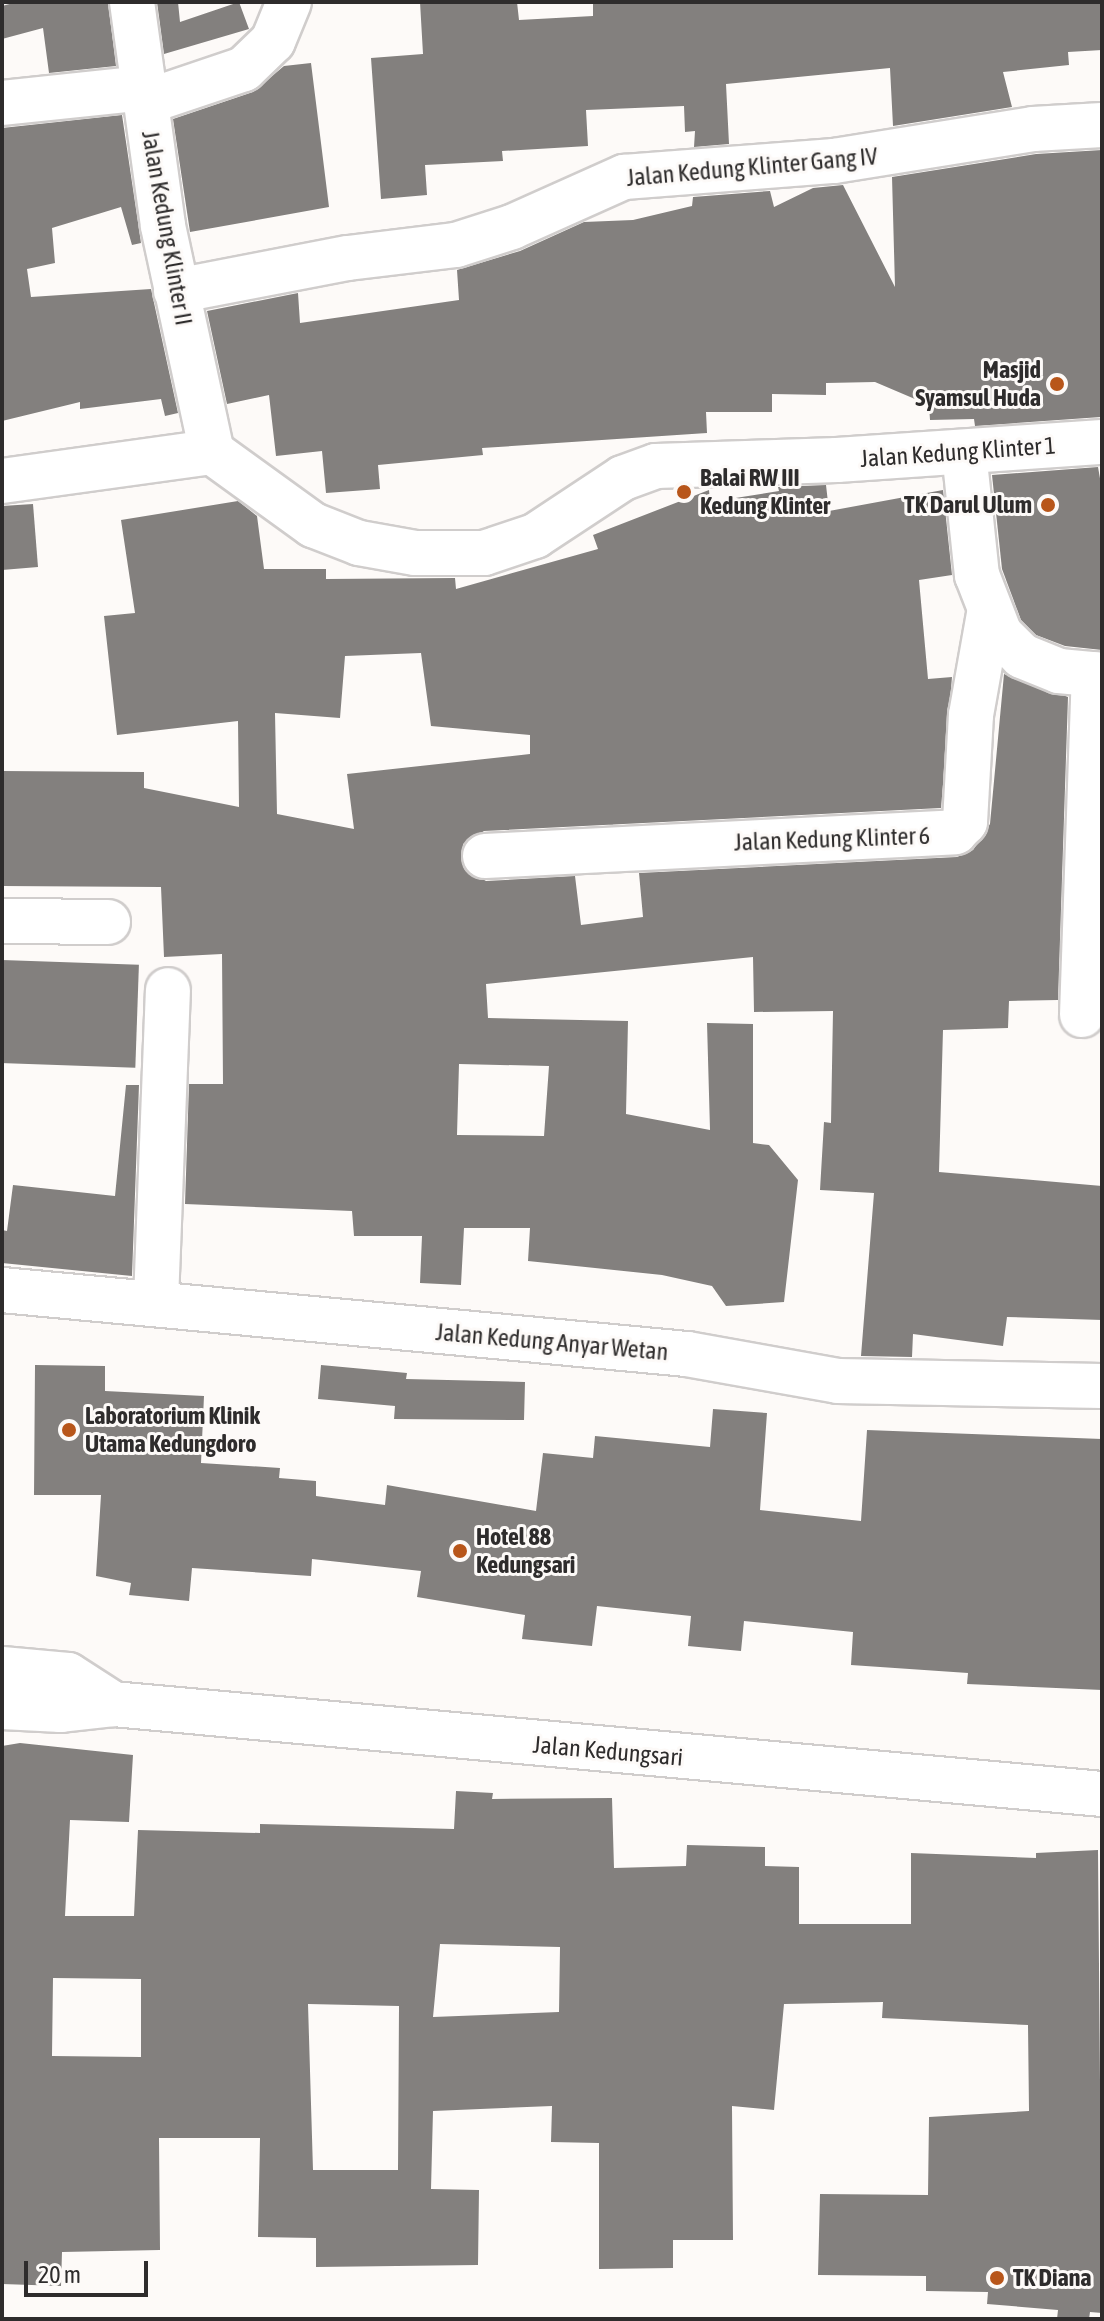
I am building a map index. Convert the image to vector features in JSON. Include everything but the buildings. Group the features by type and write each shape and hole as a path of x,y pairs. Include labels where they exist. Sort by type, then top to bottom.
{"street":[{"name":"Jalan Kedung Klinter II","path":"132,2 176,291 212,452"},
{"path":"2,103 145,95 244,69 273,41 289,2"},
{"name":"Jalan Kedung Klinter Gang IV","path":"176,291 348,258 456,245 512,227 624,177 834,161 1033,129 1102,125"},
{"name":"Jalan Kedung Klinter 1","path":"212,452 313,525 359,543 415,553 484,553 535,536 623,478 656,466 964,452 1102,442"},
{"path":"2,481 212,452"},
{"path":"964,452 977,575 989,614 1022,656 1059,671 1098,675 1082,1015"},
{"name":"Jalan Kedung Klinter 6","path":"485,856 955,832 965,822 971,715 989,614"},
{"path":"2,921 108,922"},
{"path":"156,1301 168,990"},
{"name":"Jalan Kedung Anyar Wetan","path":"2,1290 156,1301 687,1354 838,1381 1102,1386"},
{"name":"Jalan Kedungsari","path":"2,1669 68,1675 113,1704"},
{"name":"Jalan Kedungsari","path":"2,1707 61,1710 113,1704 1102,1794"}],"place":[{"name":"Masjid Syamsul Huda","path":"1057,384"},
{"name":"Balai RW III Kedung Klinter","path":"684,492"},
{"name":"TK Darul Ulum","path":"1048,505"},
{"name":"Laboratorium Klinik Utama Kedungdoro","path":"69,1430"},
{"name":"Hotel 88 Kedungsari","path":"460,1551"},
{"name":"TK Diana","path":"997,2278"}]}
